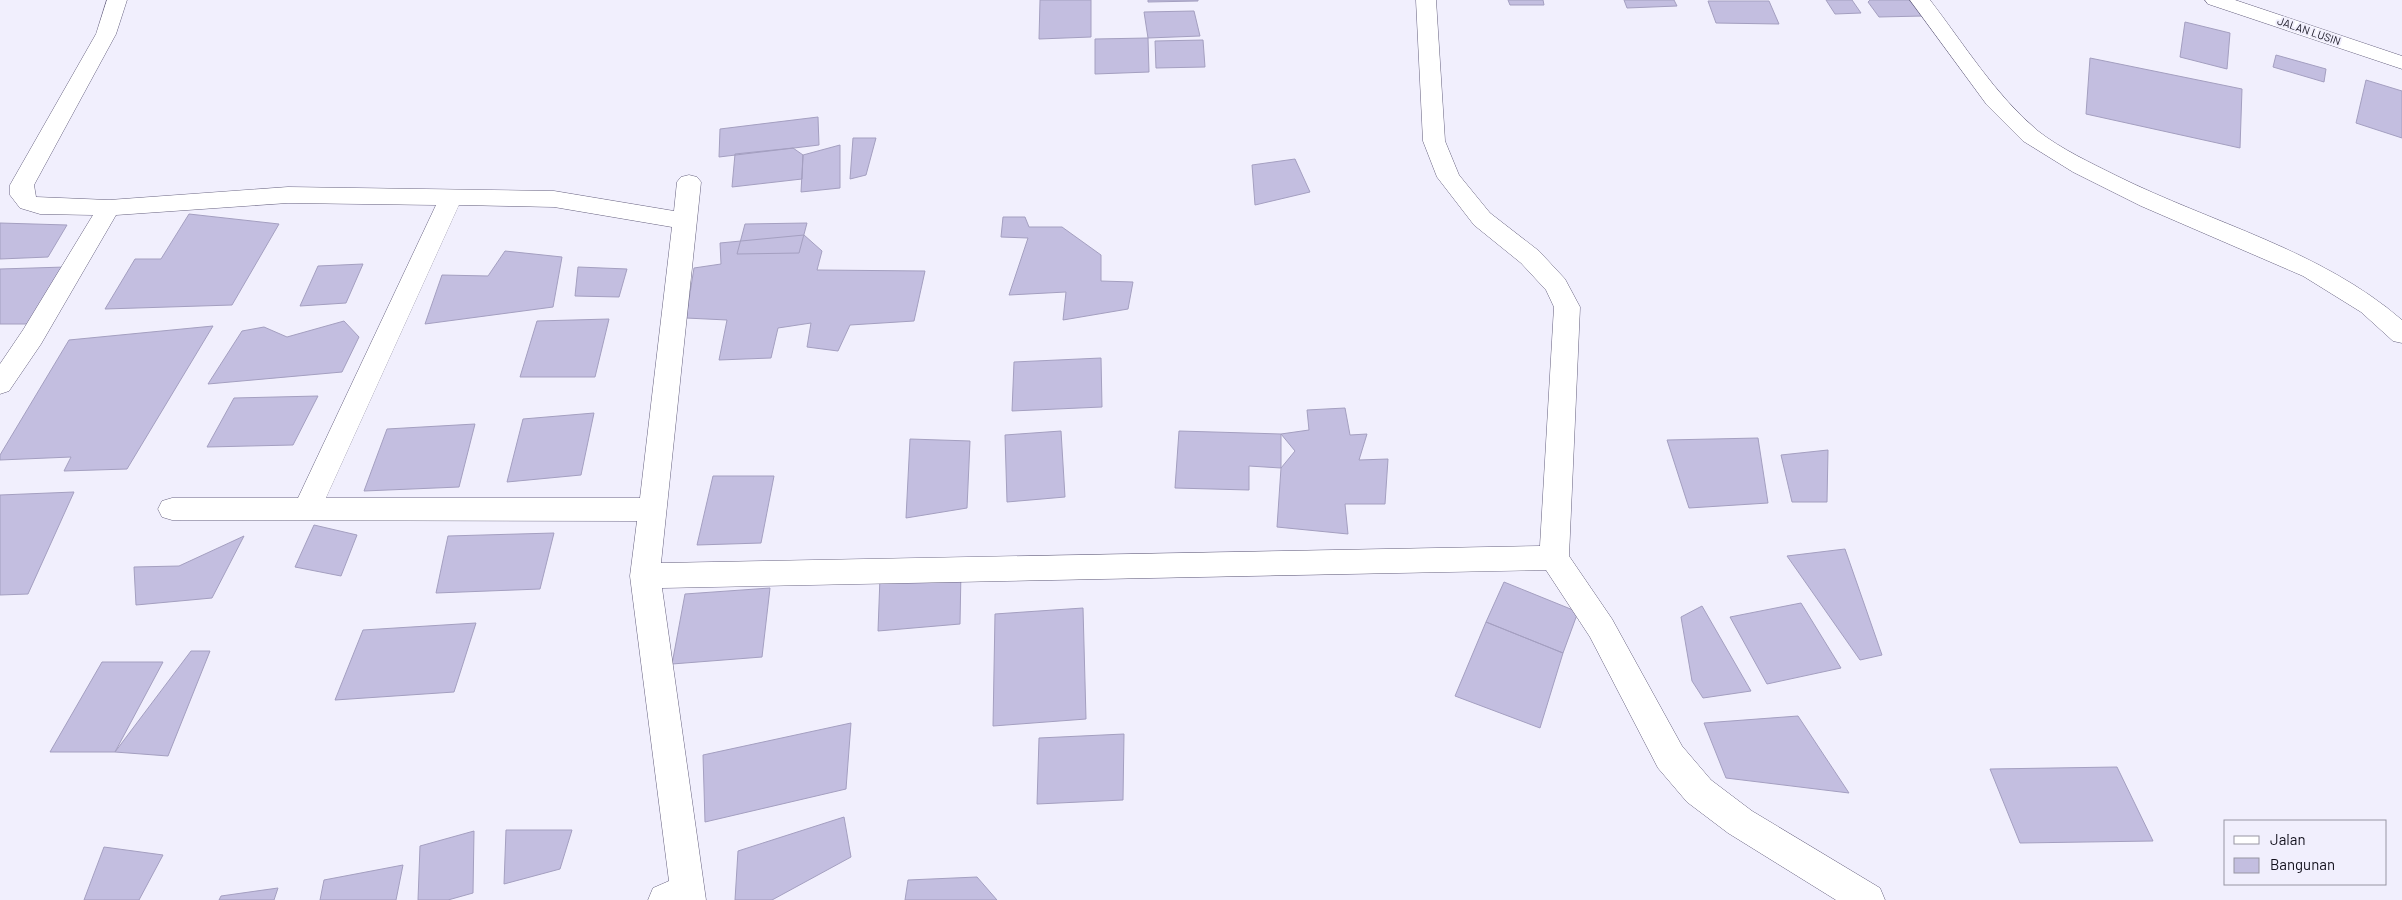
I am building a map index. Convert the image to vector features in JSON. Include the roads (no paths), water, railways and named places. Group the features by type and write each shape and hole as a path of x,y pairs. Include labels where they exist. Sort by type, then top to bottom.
{"street":[{"path":"117,0 106,34 22,185 22,195 28,203 40,206 109,208 288,195 554,199 685,221"},
{"path":"1426,0 1434,141 1448,176 1482,219 1530,257 1550,278 1556,285 1567,307 1554,558 1601,628 1670,757 1699,791 1740,822 1868,900"},
{"path":"1920,0 1995,100 2032,136 2081,167 2149,201 2312,270 2370,306 2402,334"},
{"name":"JALAN LUSIN","path":"2215,0 2402,63"},
{"path":"680,898 645,576 689,182"},
{"path":"307,508 451,198"},
{"path":"0,384 32,337 109,208"},
{"path":"172,509 652,510"},
{"path":"645,576 1554,558"}]}
